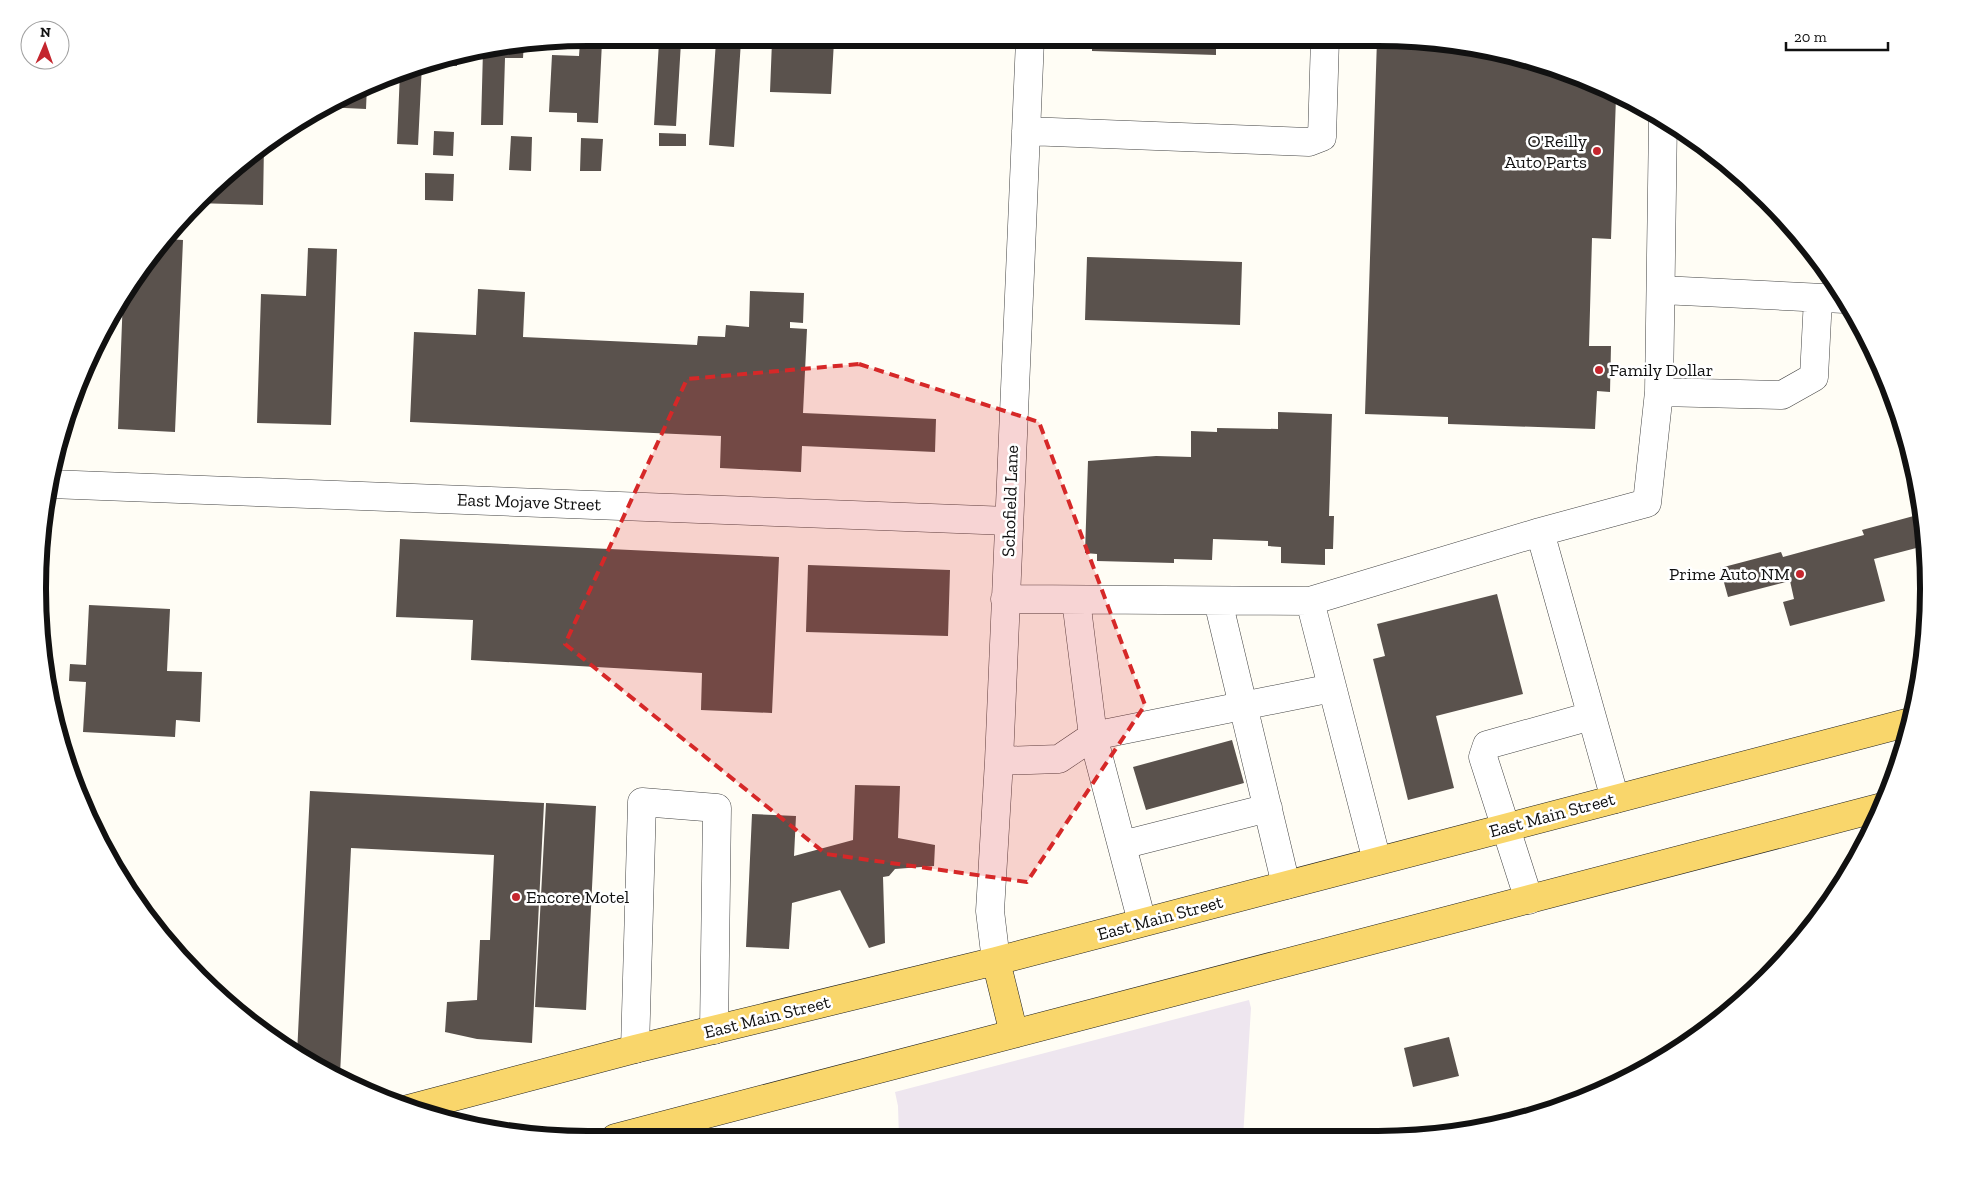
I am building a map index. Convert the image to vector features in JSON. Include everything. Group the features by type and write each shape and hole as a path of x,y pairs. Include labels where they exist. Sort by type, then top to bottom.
{"main road":[{"name":"East Main Street","path":"424,1105 634,1050 996,961 1902,724"},
{"path":"642,1131 1872,810"},
{"path":"996,961 1014,1034"}],"street":[{"name":"Schofield Lane","path":"996,961 990,911 999,761 1030,46"},
{"path":"1026,131 1309,142 1322,137 1325,46"},
{"path":"1005,599 1310,602 1540,532 1647,503 1660,392 1663,128"},
{"path":"1661,290 1835,299"},
{"path":"1660,392 1782,395 1814,377 1818,298"},
{"name":"East Mojave Street","path":"57,484 1009,521"},
{"path":"1540,532 1615,799"},
{"path":"1076,600 1093,736 1142,922"},
{"path":"1218,600 1286,885"},
{"path":"1310,602 1378,861"},
{"path":"999,761 1059,759 1093,736 1332,688"},
{"path":"1529,900 1483,757 1487,745 1591,716"},
{"path":"634,1050 642,802 717,808 714,1030"},
{"path":"1122,845 1268,808"}],"highlighted area":[{"path":"859,364 1039,422 1145,705 1027,882 826,854 565,644 687,379"}],"shaded area":[{"path":"1249,1000 1251,1008 1243,1131 899,1131 898,1106 895,1092"}],"building":[{"path":"580,46 602,46 598,123 577,122 577,113 549,112 552,55 579,56"},
{"path":"659,46 681,46 676,126 654,125"},
{"path":"716,46 741,46 734,147 709,145"},
{"path":"772,46 834,46 831,94 770,92"},
{"path":"1092,46 1216,46 1216,55 1092,51"},
{"path":"1377,46 1413,47 1448,51 1518,65 1552,75 1616,101 1611,239 1592,238 1589,346 1611,346 1610,392 1597,391 1595,429 1448,424 1448,417 1365,414"},
{"path":"523,50 523,58 505,58 503,125 481,125 483,57"},
{"path":"457,63 457,66 447,65"},
{"path":"422,73 418,145 397,144 400,81"},
{"path":"367,94 366,109 338,108"},
{"path":"434,131 454,132 453,156 433,155"},
{"path":"659,133 686,134 686,146 659,146"},
{"path":"511,136 532,137 531,171 509,170"},
{"path":"581,138 603,139 601,171 580,171"},
{"path":"264,154 263,205 207,203"},
{"path":"425,173 454,174 453,201 425,200"},
{"path":"174,239 183,240 175,432 118,429 122,312 158,258"},
{"path":"308,248 337,249 331,425 257,423 261,294 306,296"},
{"path":"1087,257 1242,262 1240,325 1085,320"},
{"path":"478,289 525,292 523,337 697,345 698,336 725,337 726,325 749,327 750,291 804,293 803,323 790,322 790,328 807,329 803,413 936,419 935,452 802,446 801,472 720,468 721,436 410,422 414,332 476,335"},
{"path":"1278,412 1332,414 1329,516 1334,516 1333,549 1325,549 1325,565 1281,563 1281,547 1268,546 1268,541 1213,539 1212,560 1174,559 1174,563 1097,561 1097,554 1085,553 1088,461 1156,456 1191,457 1191,431 1217,432 1217,428 1278,429"},
{"name":"Prime Auto NM","path":"1915,516 1918,547 1874,559 1885,601 1790,626 1783,602 1794,599 1790,581 1728,597 1720,568 1781,552 1783,557 1864,535 1862,530"},
{"path":"400,539 779,557 772,713 701,710 702,673 471,660 473,620 396,617"},
{"path":"808,565 950,570 948,636 806,632"},
{"path":"1497,594 1523,694 1436,716 1454,788 1408,800 1373,659 1385,656 1377,624"},
{"path":"89,605 170,609 167,671 202,672 200,722 176,720 175,737 83,732 86,682 69,681 70,664 86,665"},
{"path":"1232,740 1244,783 1146,810 1133,767"},
{"path":"855,785 900,786 898,838 935,845 934,866 895,869 889,876 883,877 885,943 869,948 840,890 792,903 789,949 746,947 752,814 796,816 794,856 853,840"},
{"name":"Encore Motel","path":"310,791 544,803 532,1043 477,1039 445,1032 447,1002 477,1000 480,940 490,940 494,855 351,848 340,1070 297,1046"},
{"path":"546,803 596,806 586,1010 535,1007"},
{"path":"1449,1037 1459,1076 1413,1087 1404,1048"}],"place":[{"name":"O'Reilly Auto Parts","path":"1597,151"},
{"name":"Family Dollar","path":"1599,370"},
{"name":"Prime Auto NM","path":"1800,574"},
{"name":"Encore Motel","path":"516,897"}]}
